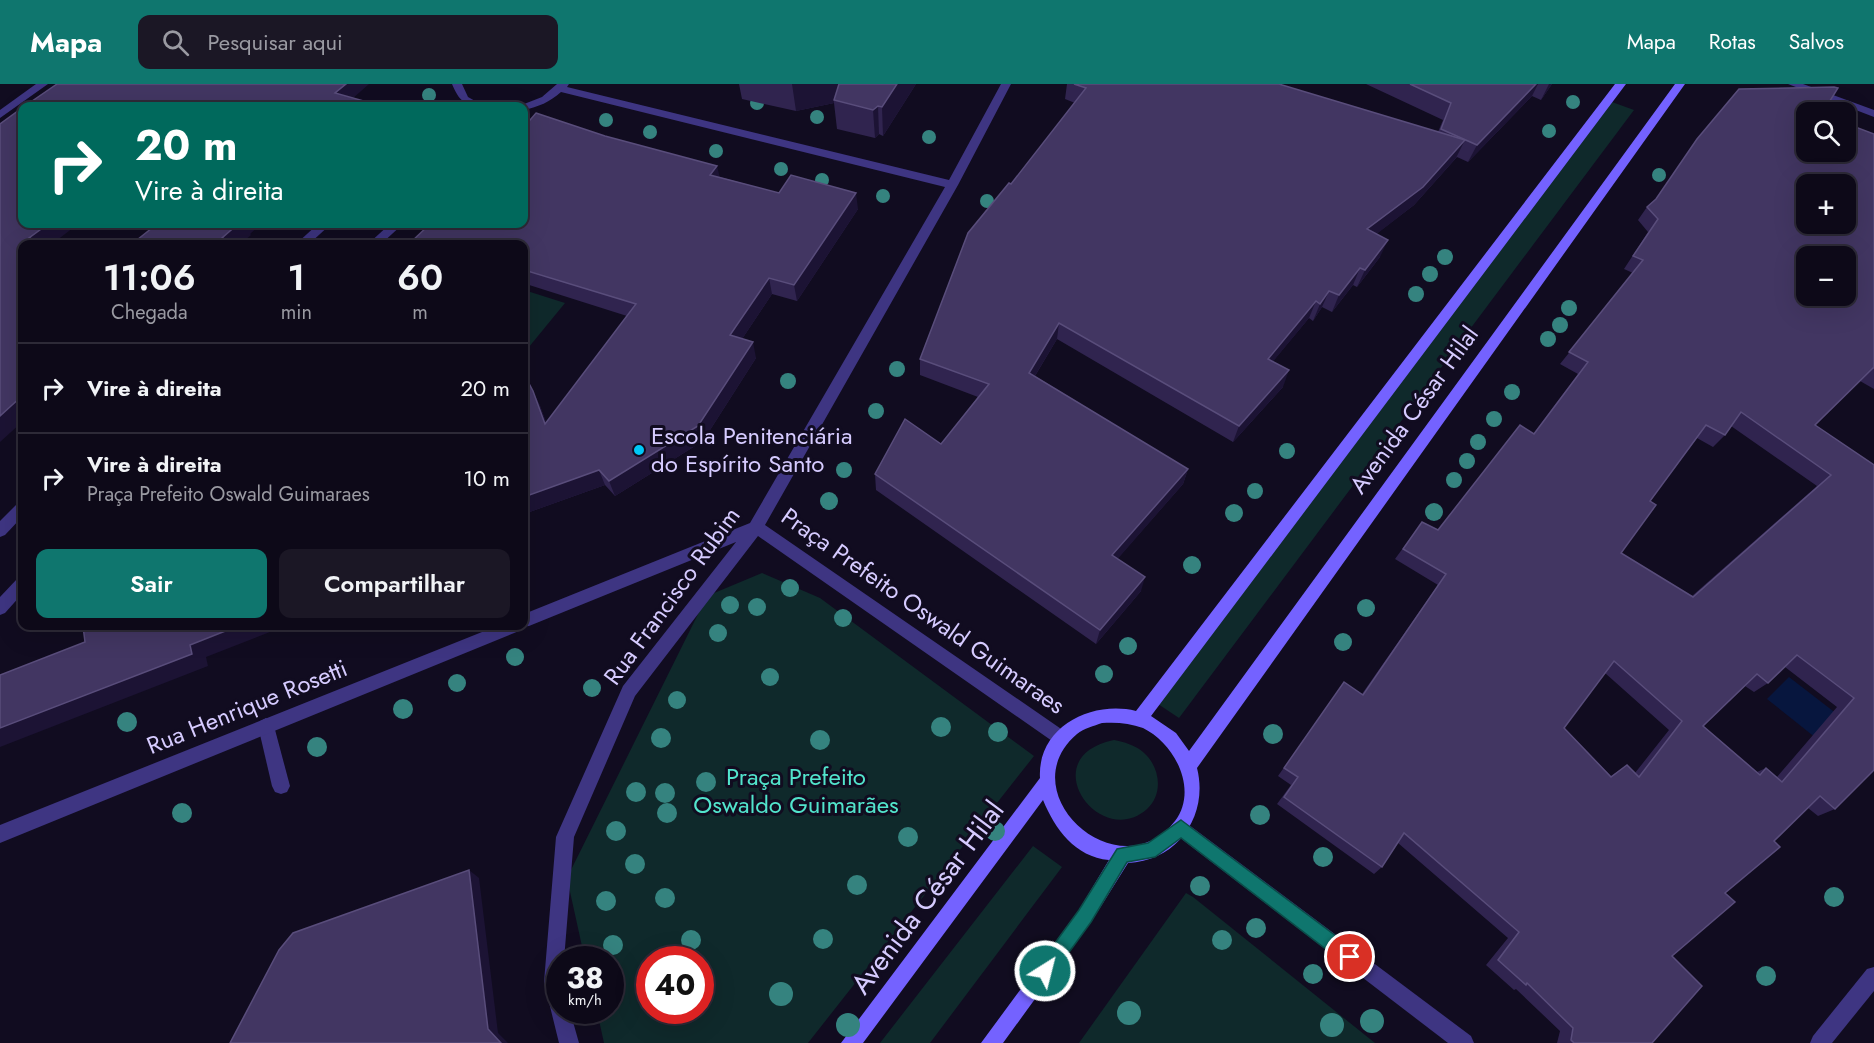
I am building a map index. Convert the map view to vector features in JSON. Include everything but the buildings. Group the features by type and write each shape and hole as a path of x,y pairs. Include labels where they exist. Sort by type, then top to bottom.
{"street":[{"path":"0,115 43,84"},
{"path":"457,84 460,102"},
{"name":"Rua Francisco Rubim","path":"555,946 565,837 629,691 756,527 952,185 1006,84"},
{"name":"Avenida César Hilal","path":"1139,718 1621,84"},
{"name":"Avenida César Hilal","path":"1189,765 1680,84"},
{"path":"1793,84 1874,114"},
{"path":"528,106 546,99 562,87 952,185"},
{"path":"307,240 320,228"},
{"path":"379,240 392,228"},
{"path":"0,531 18,512"},
{"path":"528,619 756,527"},
{"name":"Praça Prefeito Oswald Guimaraes","path":"756,527 1061,738"},
{"path":"0,608 18,588"},
{"name":"Rua Henrique Rosetti","path":"0,834 503,630"},
{"path":"1114,714 1139,718 1169,736 1189,765 1193,798 1181,828 1161,845 1149,851 1122,854 1094,848 1070,832 1054,809 1046,783 1051,754 1069,729 1090,717 1114,714"},
{"path":"266,726 281,786"},
{"name":"Avenida César Hilal","path":"851,1043 1046,783"},
{"path":"1181,828 1464,1043"},
{"path":"992,1043 1085,916 1122,854"},
{"path":"1820,1043 1874,976"},
{"name":"Rua Francisco Rubim","path":"564,1024 569,1043"}],"green space":[{"path":"1612,102 1634,110 1179,718 1155,702"},
{"path":"528,291 565,303 528,348"},
{"name":"Praça Prefeito Oswaldo Guimarães","path":"762,573 820,598 1034,756 808,1043 604,1043 600,1024 624,1024 624,946 582,946 567,878 707,596"},
{"path":"1114,740 1129,744 1143,752 1153,765 1158,780 1156,796 1152,803 1147,809 1129,819 1110,818 1094,810 1082,797 1076,780 1078,764 1090,750"},
{"path":"1033,846 1062,867 930,1043 880,1043"},
{"path":"1186,893 1193,897 1375,1043 1079,1043"}],"water":[{"path":"1789,677 1868,738 1846,762 1767,699"}],"place":[{"name":"Escola Penitenciária do Espírito Santo","path":"639,450"}],"route":[{"path":"1045,971 1085,916 1122,854 1149,851 1161,845 1181,828 1350,957"}]}
